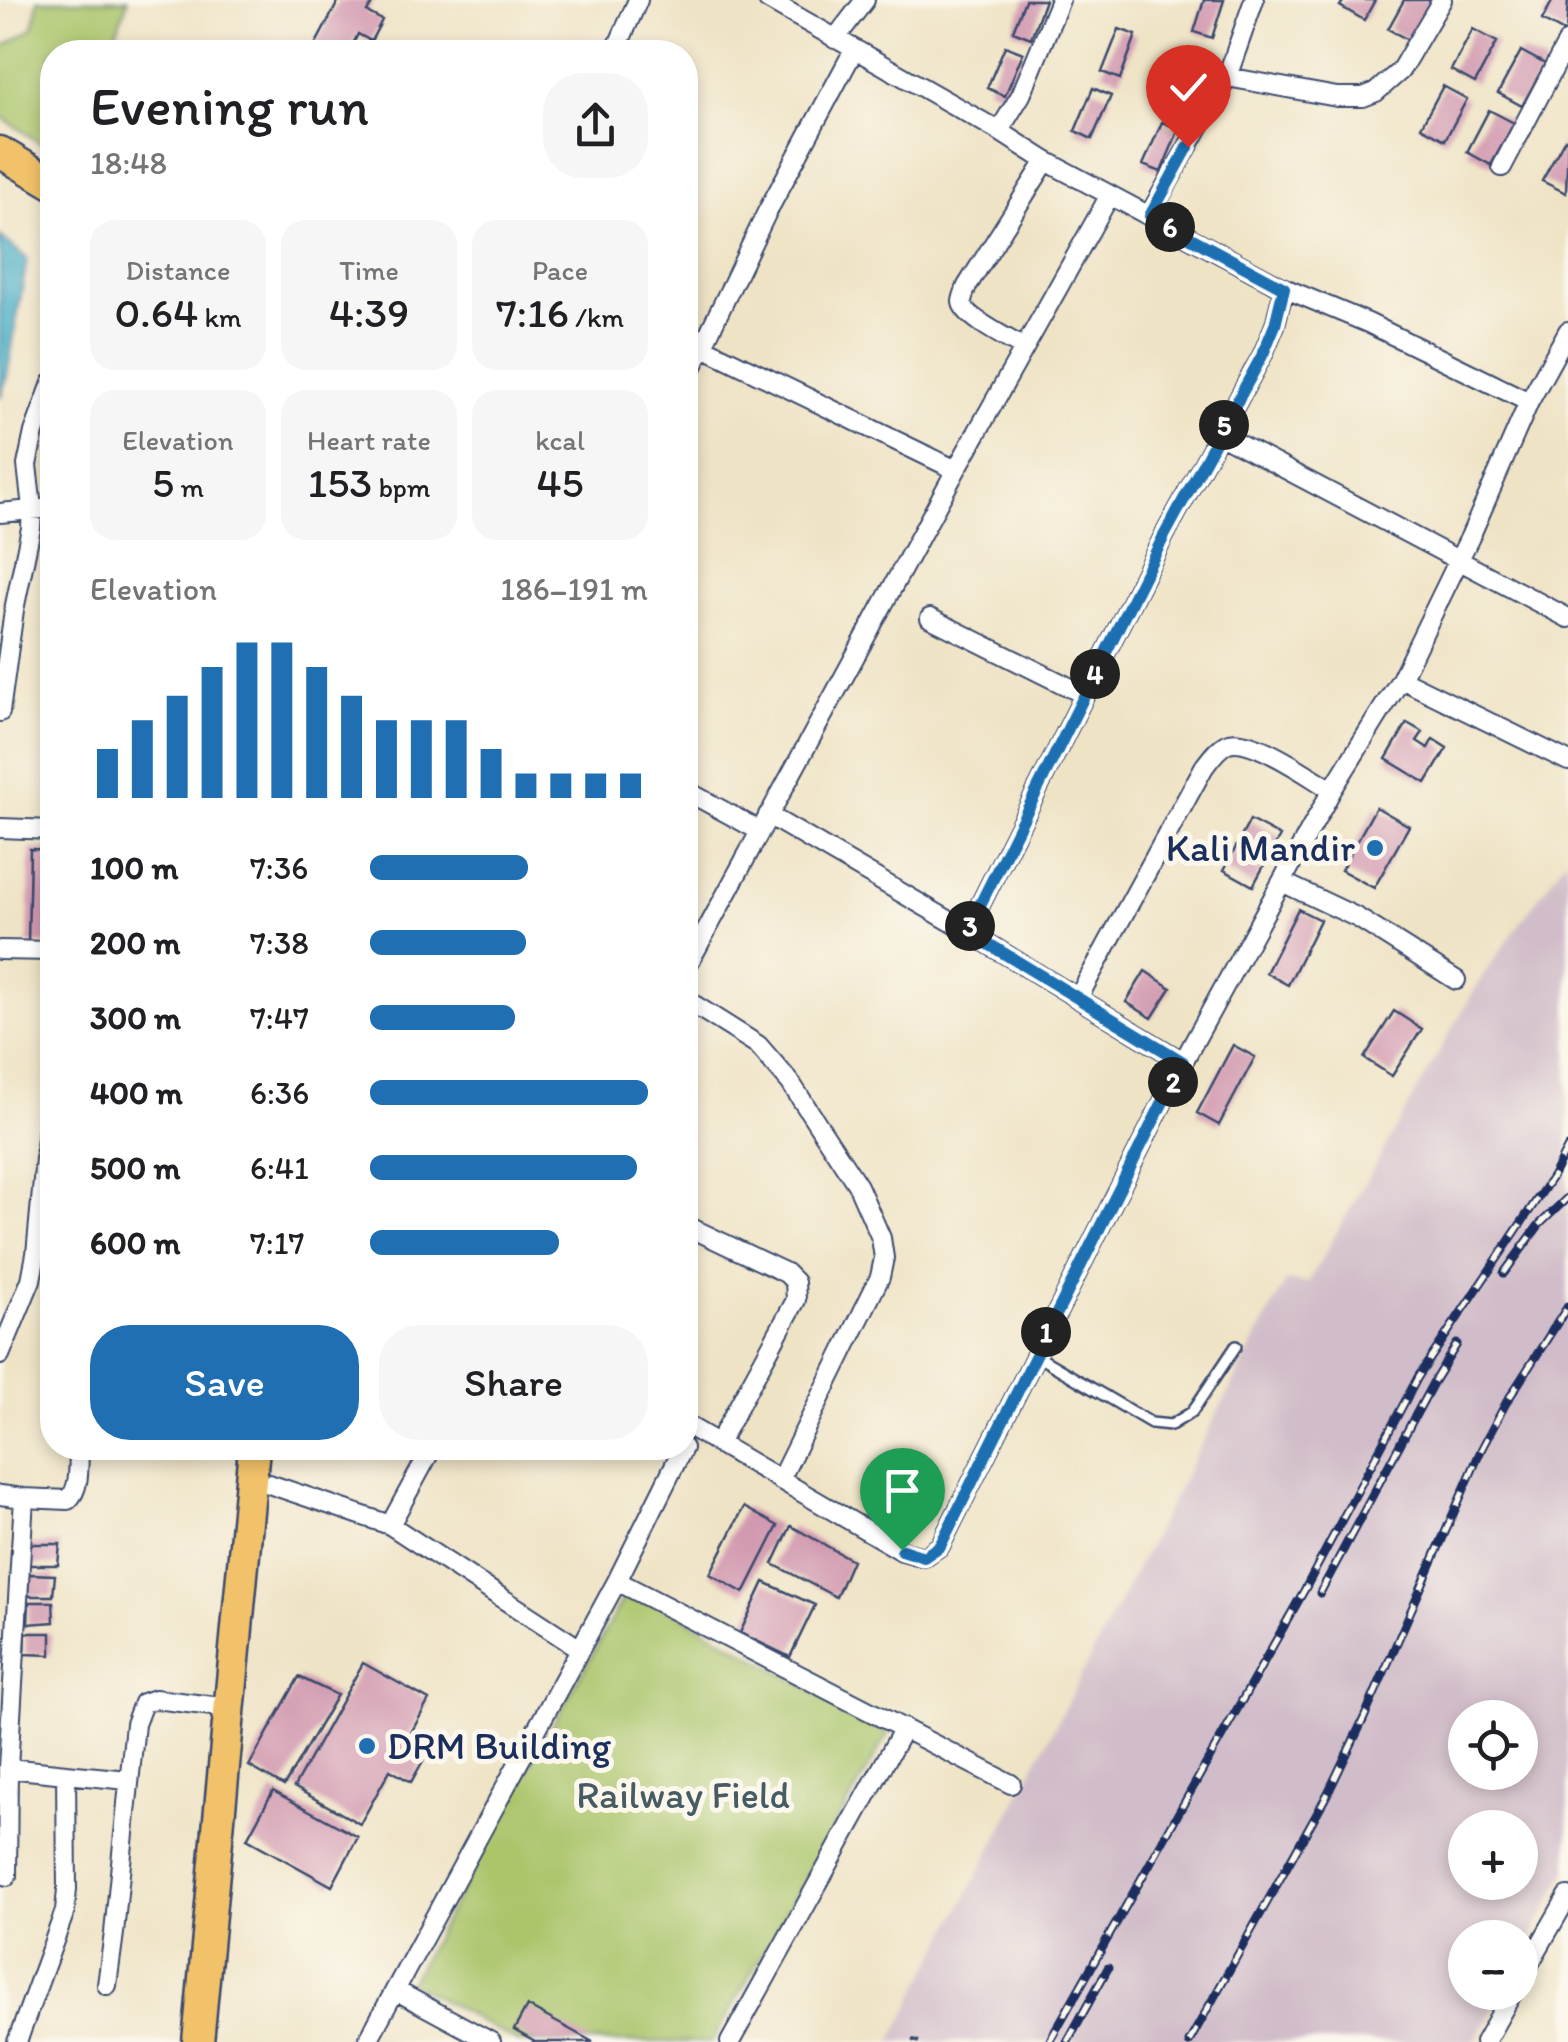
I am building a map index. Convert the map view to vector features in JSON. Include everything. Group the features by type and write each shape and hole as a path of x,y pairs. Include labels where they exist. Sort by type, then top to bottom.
{"highway":[{"path":"3,161 40,184"},
{"path":"198,2042 253,1460"},
{"path":"216,2042 271,1460"}],"street":[{"path":"620,40 638,0"},
{"path":"768,0 838,35 854,50 1046,161 1284,288 1368,323 1529,402"},
{"path":"998,131 1022,96 1060,0"},
{"path":"1150,216 1227,77 1254,0"},
{"path":"1227,77 1337,96 1362,97 1376,92 1400,71 1442,0"},
{"path":"838,35 860,6"},
{"path":"1502,167 1568,41"},
{"path":"698,357 767,212 854,50"},
{"path":"1024,348 974,318 964,310 961,300 1046,161"},
{"path":"698,946 1110,195"},
{"path":"967,931 1164,536 1263,354 1284,288"},
{"path":"698,1439 718,1444 902,1550 924,1557 940,1546 1183,1062 1332,790 1401,679 1529,402 1568,331"},
{"path":"703,347 956,470"},
{"path":"0,712 14,610 31,528 27,465 40,415"},
{"path":"1219,434 1568,618"},
{"path":"0,513 40,508"},
{"path":"930,618 1084,695"},
{"path":"1401,679 1568,761"},
{"path":"1078,998 1204,767 1228,742 1247,742 1332,790"},
{"path":"698,796 764,824 967,931 1183,1062"},
{"path":"0,828 40,830"},
{"path":"1282,882 1358,918 1456,980"},
{"path":"0,950 40,951"},
{"path":"698,1007 758,1045 790,1082 858,1186 881,1238 884,1258 880,1277 780,1480"},
{"path":"0,1354 31,1280 40,1212"},
{"path":"698,1231 786,1273 795,1282 796,1300 718,1444"},
{"path":"0,1495 62,1502 73,1497 76,1490 78,1460"},
{"path":"390,1525 425,1460"},
{"path":"367,2042 617,1581 675,1460"},
{"path":"269,1484 390,1525 580,1649"},
{"path":"8,1876 8,1768 24,1498"},
{"path":"617,1581 1011,1784"},
{"path":"107,1985 134,1724 144,1702 155,1700 229,1708"},
{"path":"730,2042 904,1728"},
{"path":"8,1768 128,1780"},
{"path":"17,2042 65,1911 66,1774"},
{"path":"1538,1948 1568,1896"},
{"path":"395,1990 491,2042"},
{"path":"1488,2041 1504,2010"}],"lane":[{"path":"1034,1354 1151,1423 1171,1425 1192,1412 1236,1346"}],"shaded area":[{"path":"1568,856 1568,1867 1538,1924 1538,1920 1448,1920 1448,2010 1492,2010 1474,2042 891,2042 1286,1281 1308,1283 1483,975"}],"green space":[{"path":"38,0 128,0 113,40 40,40 40,143 0,116 0,49 33,28"},
{"name":"Railway Field","path":"630,1586 888,1734 712,2042 518,2042 410,1982"}],"water":[{"path":"0,236 27,259 0,398"}],"building":[{"path":"339,0 374,0 367,12 382,20 372,40 358,34 355,40 318,40"},
{"path":"1025,0 1045,0 1031,38 1013,31"},
{"path":"1204,0 1224,0 1212,38 1194,32"},
{"path":"1344,0 1375,0 1364,20 1340,6"},
{"path":"1404,0 1435,0 1412,42 1388,29"},
{"path":"1553,0 1568,0 1566,33 1542,20"},
{"path":"1119,29 1136,35 1120,79 1102,72"},
{"path":"1473,29 1497,42 1475,83 1451,70"},
{"path":"1005,46 1023,53 1005,96 987,88"},
{"path":"1521,51 1545,64 1522,106 1498,93"},
{"path":"1186,56 1204,62 1188,106 1170,99"},
{"path":"1443,86 1467,99 1445,140 1421,127"},
{"path":"1093,88 1111,96 1092,139 1075,131"},
{"path":"1489,110 1514,123 1491,165 1467,152"},
{"path":"1162,122 1179,129 1161,172 1143,165"},
{"path":"1565,139 1568,141 1566,193 1542,181"},
{"path":"1407,723 1423,732 1417,741 1428,748 1433,739 1447,748 1426,783 1386,759"},
{"name":"Kali Mandir","path":"1376,807 1409,826 1374,888 1341,870"},
{"path":"1250,820 1280,836 1253,886 1224,870"},
{"path":"30,849 40,849 40,944 28,944"},
{"path":"1298,909 1320,920 1288,985 1266,973"},
{"path":"1145,971 1171,988 1152,1018 1126,1002"},
{"path":"1394,1011 1422,1029 1392,1076 1364,1058"},
{"path":"1233,1045 1255,1057 1219,1125 1197,1113"},
{"path":"744,1507 778,1526 744,1593 710,1574"},
{"path":"791,1526 852,1560 836,1597 773,1564"},
{"path":"27,1544 60,1544 58,1565 26,1565"},
{"path":"29,1574 55,1575 53,1596 28,1596"},
{"path":"764,1582 815,1605 790,1657 740,1633"},
{"path":"29,1602 53,1602 54,1622 28,1624"},
{"path":"26,1633 51,1633 51,1655 25,1654"},
{"name":"DRM Building","path":"363,1663 429,1700 407,1740 428,1752 411,1782 390,1770 360,1824 294,1787"},
{"path":"299,1677 337,1695 284,1786 249,1766"},
{"path":"273,1791 358,1837 332,1886 247,1839"},
{"path":"527,2006 593,2042 535,2042 514,2030"}],"railway":[{"path":"1049,2042 1305,1589 1418,1377 1568,1147"},
{"path":"1504,1273 1539,1225 1568,1197"},
{"path":"1189,2042 1328,1793 1482,1448 1568,1306"},
{"path":"1320,1593 1457,1344"},
{"path":"1067,2042 1108,1968"}],"place":[{"name":"Kali Mandir","path":"1375,848"},
{"name":"DRM Building","path":"367,1746"}],"route":[{"path":"902,1550 924,1557 940,1546 1183,1062 967,931 1164,536 1275,325 1284,288 1150,216 1188,147"}]}
